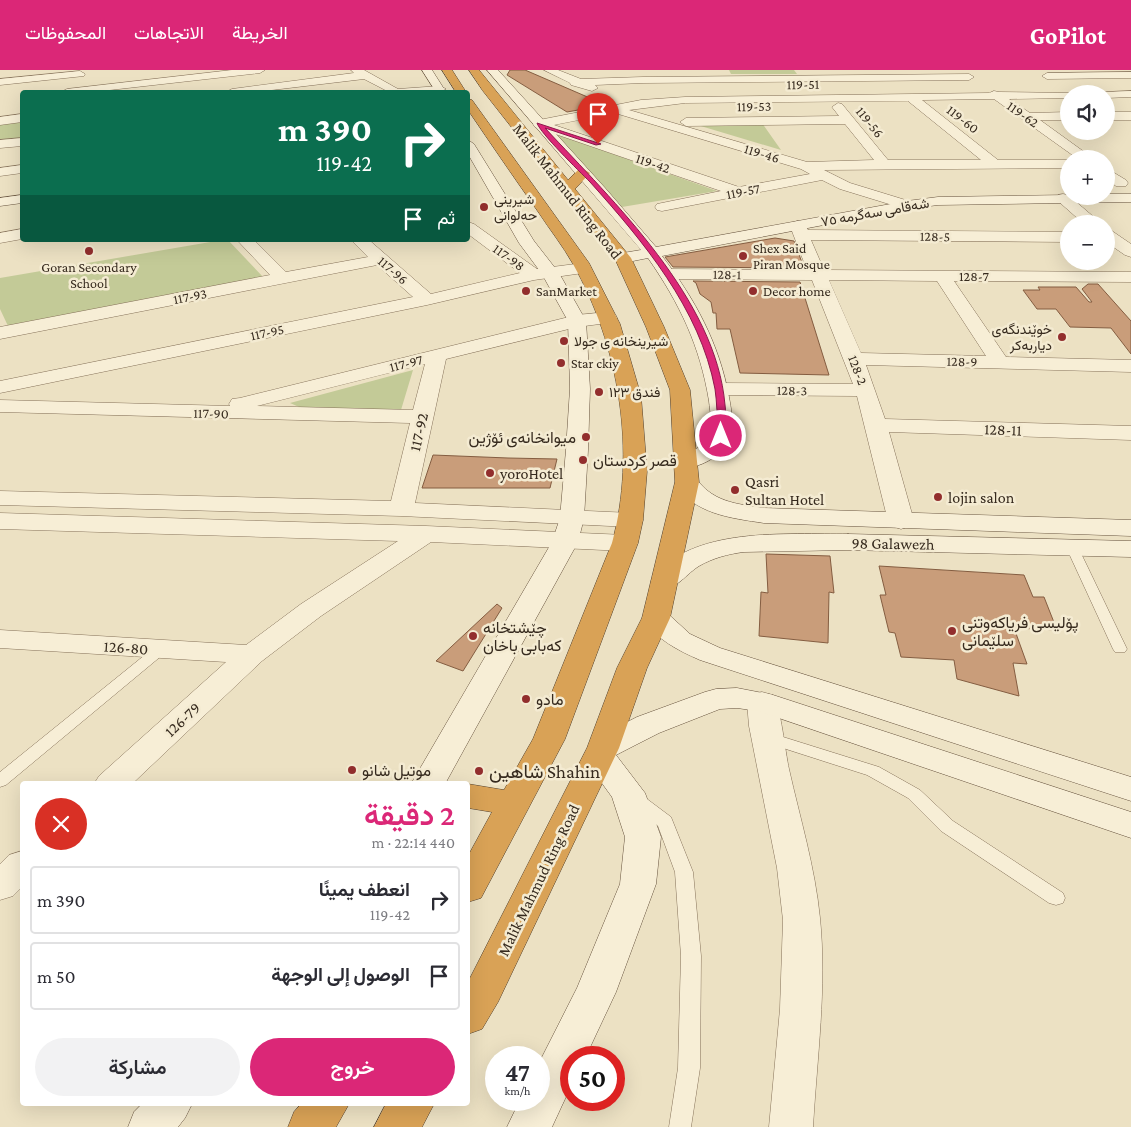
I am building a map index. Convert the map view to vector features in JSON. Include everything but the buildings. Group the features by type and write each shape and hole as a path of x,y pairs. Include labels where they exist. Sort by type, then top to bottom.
{"highway":[{"path":"446,70 460,90"},
{"name":"Malik Mahmud Ring Road","path":"470,884 549,739 628,532 635,470 630,396 608,318 583,268 532,193 477,132 480,83"},
{"name":"Malik Mahmud Ring Road","path":"470,1013 484,990 601,752 632,668 656,618 686,472 680,390 655,327 622,258 575,181 480,83"},
{"path":"470,796 515,804"},
{"path":"310,1127 326,1106"},
{"path":"396,1127 411,1106"}],"street":[{"path":"164,70 175,80"},
{"path":"87,90 260,70"},
{"path":"427,70 439,90"},
{"name":"119-46","path":"549,70 660,123 806,166 845,186 907,205"},
{"path":"631,70 643,80"},
{"path":"808,70 817,78"},
{"path":"0,82 78,72 97,89"},
{"path":"245,90 361,73 393,90"},
{"path":"576,83 964,73"},
{"name":"119-62","path":"964,73 1074,150"},
{"path":"1042,73 1131,74"},
{"path":"1042,73 1063,85"},
{"path":"480,83 516,97 539,124 575,181 621,213 668,274 687,304 706,347 719,389 722,430 717,442 686,472"},
{"path":"1115,95 1131,94"},
{"name":"119-51","path":"539,124 611,99 641,104 685,100 1060,95"},
{"name":"119-60","path":"911,97 996,165"},
{"name":"119-56","path":"832,98 884,164"},
{"path":"1027,117 1060,116"},
{"path":"1115,116 1131,116"},
{"path":"0,121 20,118"},
{"path":"1115,119 1131,127"},
{"name":"119-53","path":"660,123 849,120"},
{"name":"119-42","path":"539,124 738,192"},
{"path":"0,144 20,142"},
{"path":"430,781 568,530 580,389 576,321 542,274 500,196 473,161"},
{"path":"806,166 1060,164"},
{"path":"0,172 20,169"},
{"name":"119-57","path":"662,208 824,176"},
{"path":"1115,179 1121,183"},
{"path":"500,196 532,193"},
{"name":"شەقامی سەگرمە ٧٥","path":"622,258 800,230 907,205 938,201 1060,198"},
{"name":"شەقامی سەگرمە ٧٥","path":"1115,198 1131,198"},
{"path":"0,202 20,199"},
{"path":"1071,205 1083,215"},
{"name":"117-98","path":"470,229 542,274"},
{"name":"128-5","path":"800,230 1060,237"},
{"name":"128-2","path":"800,230 816,275 854,359 865,390 901,520"},
{"path":"0,238 20,234"},
{"path":"1115,241 1131,252"},
{"path":"247,242 282,278"},
{"name":"117-96","path":"361,242 427,300"},
{"name":"117-93","path":"0,333 381,259"},
{"path":"542,274 583,268"},
{"name":"117-95","path":"0,387 427,300 542,274"},
{"name":"128-1","path":"668,274 816,275"},
{"name":"128-7","path":"816,275 1113,277 1128,284"},
{"path":"942,276 999,361"},
{"name":"117-97","path":"204,413 576,321 608,318"},
{"name":"117-92","path":"401,509 437,356"},
{"name":"128-9","path":"854,359 999,361 1131,366"},
{"name":"128-3","path":"719,389 865,390"},
{"name":"117-90","path":"0,406 204,413 422,417"},
{"name":"128-11","path":"876,425 1131,433"},
{"name":"98 Galawezh","path":"686,472 693,493 705,500 744,512 791,518 1131,528"},
{"path":"0,498 401,509 568,530"},
{"path":"0,521 426,534 568,530 628,532"},
{"name":"126-79","path":"114,781 252,655 310,610 426,534"},
{"name":"98 Galawezh","path":"664,581 676,570 698,557 724,547 744,544 848,542 1131,549"},
{"path":"656,618 680,640 710,654 1131,789"},
{"name":"126-80","path":"0,639 252,655"},
{"path":"529,1127 596,992 638,884 643,837 628,793 601,752 648,725 716,698 737,698 763,719 1131,824"},
{"path":"763,719 798,891 802,924 802,961 791,1127"},
{"path":"150,1127 168,1106"}],"lane":[{"path":"1072,547 1120,649"},
{"path":"0,781 161,649"},
{"path":"763,719 873,771 914,794 947,826 1056,898"},
{"path":"628,793 665,822 684,872 691,956 689,1068 680,1127"}],"green space":[{"path":"729,70 794,70 797,74 731,74"},
{"path":"20,120 20,139 0,142 0,123"},
{"path":"762,123 781,150 694,124"},
{"path":"555,133 717,191 622,207"},
{"path":"210,242 230,242 264,278 8,326 0,309 0,278"},
{"path":"413,370 401,410 306,410 290,403"}],"place":[{"name":"شیرینی ‌حەلوانی","path":"484,207"},
{"name":"Goran Secondary School","path":"89,251"},
{"name":"Shex Said Piran Mosque","path":"743,256"},
{"name":"SanMarket","path":"526,291"},
{"name":"Decor home","path":"753,291"},
{"name":"خوێندنگەی دیاربەکر","path":"1062,337"},
{"name":"شیرینخانه ی جولا","path":"564,341"},
{"name":"Star ckiy","path":"561,363"},
{"name":"فندق ١٢٣","path":"599,392"},
{"name":"میوانخانەی ئۆژین","path":"586,437"},
{"name":"قصر كردستان","path":"583,460"},
{"name":"yoroHotel","path":"490,473"},
{"name":"Qasri Sultan Hotel","path":"735,490"},
{"name":"lojin salon","path":"938,497"},
{"name":"پۆلیسی فریاکەوتنی سلێمانی","path":"952,631"},
{"name":"چێشتخانە کەبابی باخان","path":"473,636"},
{"name":"مادو","path":"526,699"},
{"name":"موتيل شانو","path":"352,770"},
{"name":"شاهین Shahin","path":"479,771"}],"route":[{"path":"598,144 539,124 621,213 668,274 687,304 706,347 719,389 721,436"}]}
